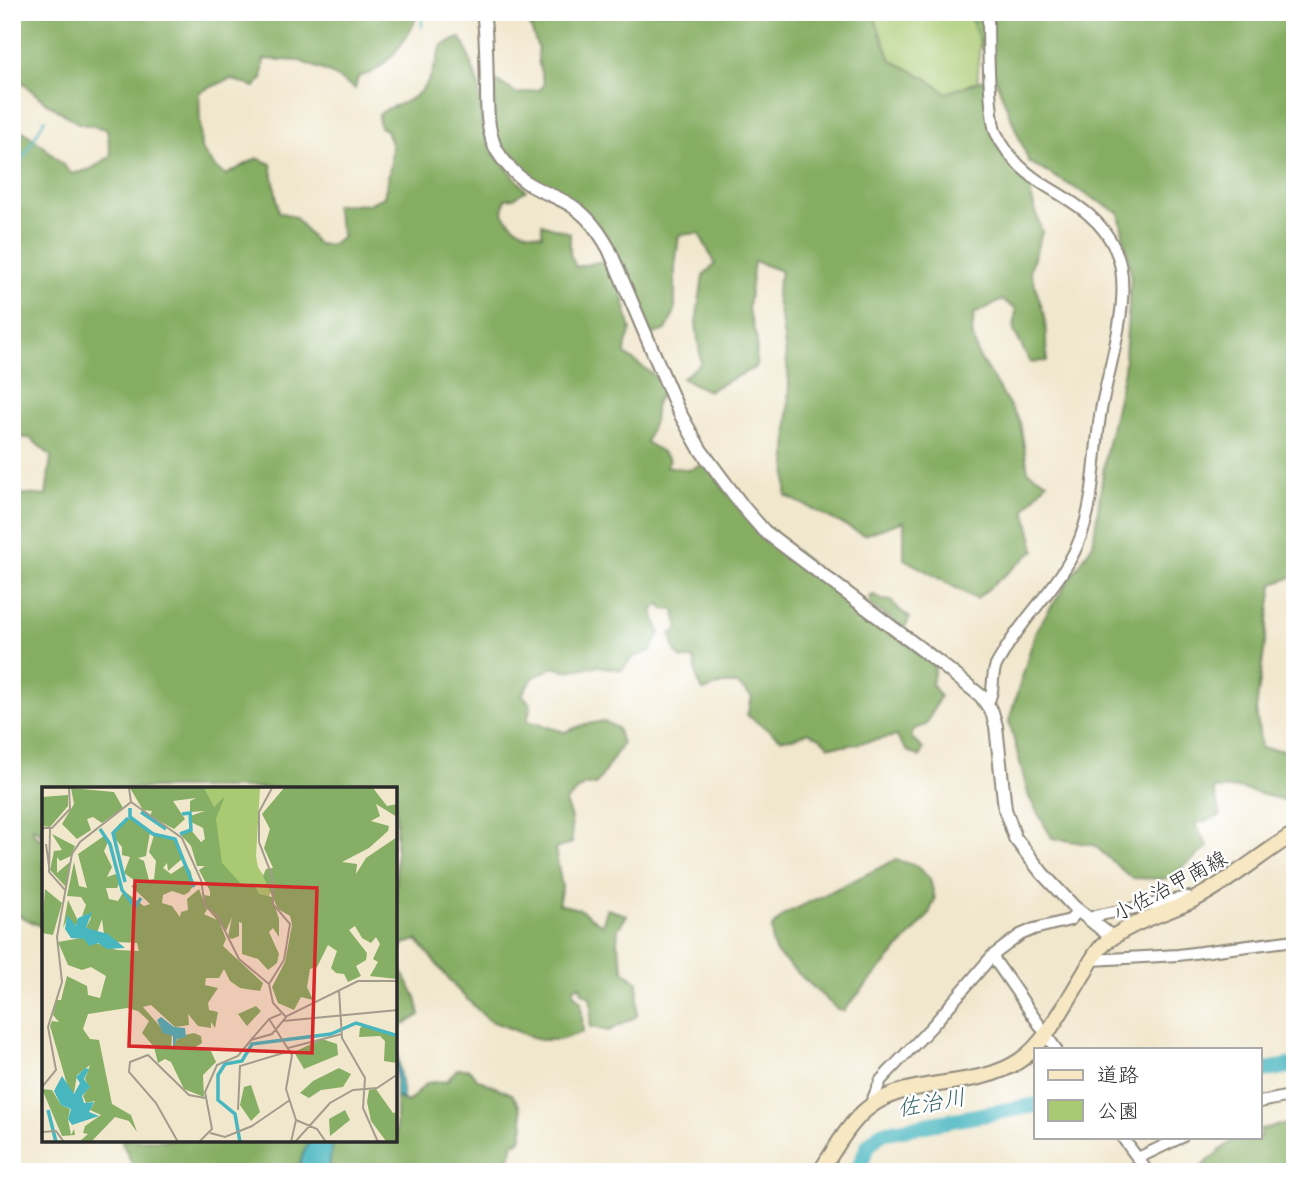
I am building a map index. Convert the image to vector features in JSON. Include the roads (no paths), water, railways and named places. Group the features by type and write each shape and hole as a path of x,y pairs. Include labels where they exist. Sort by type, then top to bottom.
{"main road":[{"name":"小佐治甲南線","path":"820,1172 850,1128 869,1108 887,1097 912,1089 994,1074 1020,1061 1046,1035 1102,946 1125,929 1192,901 1295,833"}],"street":[{"path":"482,12 489,125 495,146 503,160 530,185 578,209 600,233 678,410 701,449 764,531 981,696 996,726 1005,809 1015,838 1042,873 1084,915 1113,937"},
{"path":"987,704 992,696 995,668 1008,646 1063,573 1084,526 1122,298 1121,271 1116,251 1100,224 1079,205 1029,176 1014,160 995,131 989,86 988,12"},
{"path":"869,1108 881,1080 992,956 1020,935 1084,915 1095,916 1189,897 1192,901"},
{"path":"1092,960 1178,955 1295,940"},
{"path":"992,956 1055,1048"},
{"path":"1262,1102 1295,1095"},
{"path":"1123,1138 1148,1172"},
{"path":"1138,1158 1180,1138"}],"water":[{"path":"397,1050 403,1100 397,1097"},
{"path":"309,1142 333,1142 328,1172 298,1172"}],"waterway":[{"path":"422,12 422,27"},
{"path":"475,12 476,20"},
{"path":"12,178 45,119"},
{"name":"佐治川","path":"1262,1071 1295,1065"},
{"name":"佐治川","path":"857,1172 868,1146 881,1133 1034,1105"}]}
